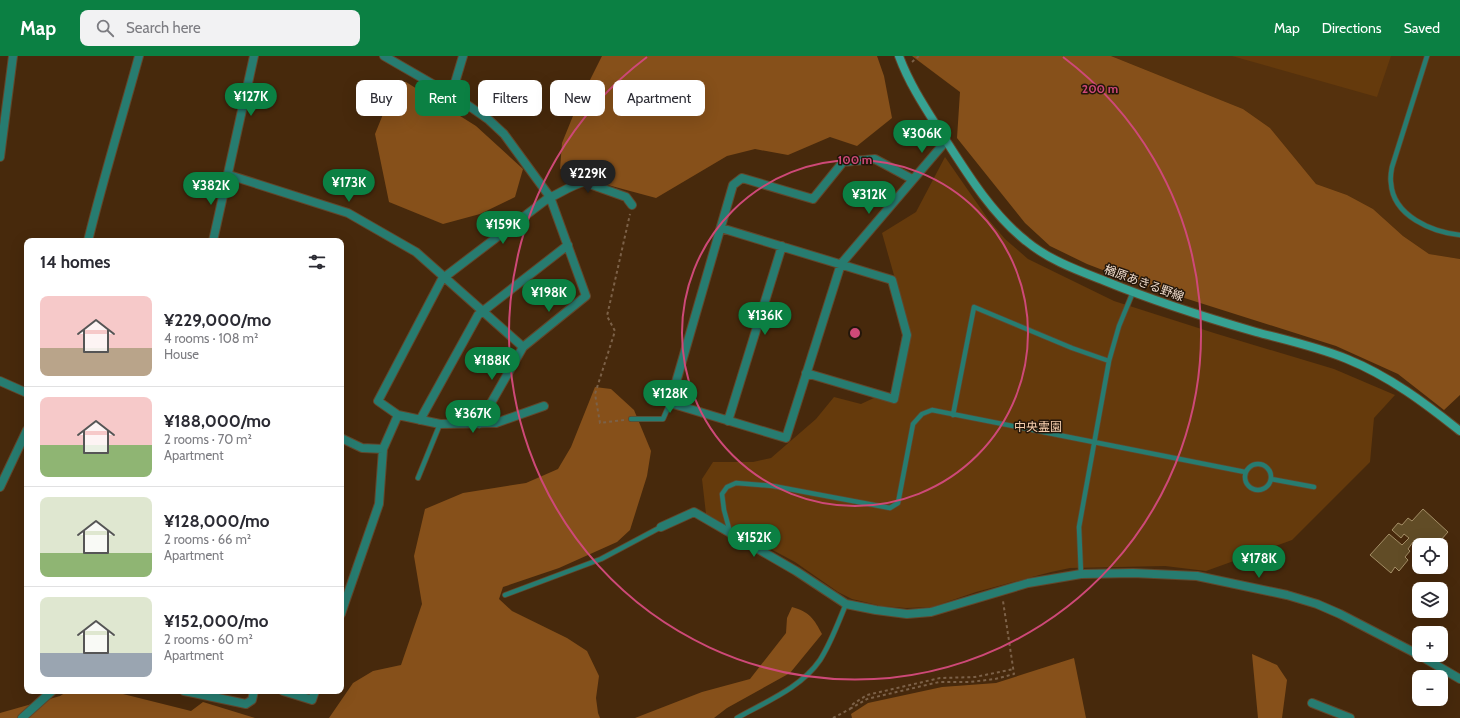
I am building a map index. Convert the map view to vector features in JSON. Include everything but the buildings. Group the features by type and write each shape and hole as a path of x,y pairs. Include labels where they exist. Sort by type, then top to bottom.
{"main road":[{"name":"楢原あきる野線","path":"899,56 905,73 915,92 962,167 1005,222 1026,241 1064,265 1133,292 1216,320 1325,351 1347,359 1392,381 1416,397 1460,431"}],"street":[{"path":"0,157 2,117 13,56"},
{"path":"89,238 106,168 123,116 139,56"},
{"path":"214,238 229,175 254,56"},
{"path":"384,56 424,80"},
{"path":"456,80 463,56"},
{"path":"470,108 489,120 504,134 550,197 586,296 523,347 479,424"},
{"path":"912,179 875,159 843,162 813,199 742,178 733,185 670,403 786,438 841,264 946,141"},
{"path":"229,175 348,213 416,252 523,347"},
{"path":"544,406 496,424 440,424 398,415 378,401 442,280 445,277 550,197 584,182 626,196 632,205"},
{"path":"721,228 892,280 907,335 894,399 806,373"},
{"path":"420,420 478,315 568,245"},
{"path":"728,420 782,246"},
{"path":"0,381 24,391"},
{"path":"344,598 379,504 383,449 398,415"},
{"path":"0,487 24,436"},
{"path":"344,440 362,448 383,449"},
{"path":"660,527 691,511 730,532 846,604 884,611 907,614 931,612 1028,583 1081,574 1133,573 1197,576 1286,595 1340,614 1412,651"},
{"path":"1431,662 1460,679"},
{"path":"22,718 49,694"},
{"path":"204,694 246,704 252,700 253,694"},
{"path":"293,694 312,700 314,694"},
{"path":"1312,703 1350,718"}],"lane":[{"path":"1426,56 1392,167 1390,184 1396,199 1403,210 1419,222 1433,230 1460,235"},
{"path":"1081,574 1079,527 1110,361 1119,326 1133,292"},
{"path":"953,415 974,307 1072,348 1110,361"},
{"path":"631,419 662,418 670,403"},
{"path":"730,532 724,510 722,494 727,487 736,483 773,486 890,508 898,503 914,421 928,411 1245,472"},
{"path":"418,478 440,424"},
{"path":"1262,464 1269,470 1271,479 1266,488 1254,490 1246,482 1245,472 1251,465 1262,464"},
{"path":"1271,479 1314,487"},
{"path":"505,595 601,559 660,527"},
{"path":"736,718 785,691 814,666 830,642 846,604"}],"path":[{"path":"631,419 600,423 595,394 615,331 607,316 632,205"},
{"path":"834,718 867,699 939,682 970,682 995,679 1014,674 1001,590"},
{"path":"850,709 853,704 867,695 940,678 975,678 1014,668"}],"shaded area":[{"path":"602,56 877,56 884,76 892,118 857,146 830,137 788,155 755,149 727,156 656,198 593,181 560,169 562,143 573,116 605,116 605,80 590,80"},
{"path":"912,56 1111,56 1243,109 1270,128 1316,184 1347,195 1373,209 1403,236 1429,254 1460,259 1460,395 1444,410 1398,374 1336,346 1134,282 1087,264 1050,246 1025,223 957,138 960,92"},
{"path":"1111,56 1460,56 1460,259 1429,254 1403,236 1373,209 1347,195 1316,184 1270,128 1243,109"},
{"path":"407,83 415,88 415,116 460,116 476,126 523,169 515,197 480,214 443,224 389,202 375,134 382,116 407,116"},
{"path":"595,387 611,389 634,410 651,451 647,476 630,530 617,542 559,568 503,587 499,599 512,611 567,638 587,651 599,676 596,698 600,718 329,718 353,683 373,671 401,665 422,604 414,556 425,509 463,493 526,483 558,469 571,447"},
{"path":"792,607 803,611 811,617 822,634 790,673 727,708 714,718 635,718 702,692 750,679 786,633 787,618"},
{"path":"1252,654 1277,665 1287,680 1282,718 1258,718"},
{"path":"1074,658 1086,718 852,718 851,714 868,703 942,687 996,683"},
{"path":"63,694 123,694 191,711 203,702 255,718 0,718 0,713"}],"green space":[{"path":"1232,56 1391,56 1377,97"},
{"name":"中央霊園","path":"945,157 988,219 1005,239 1028,259 1114,301 1334,369 1395,395 1374,418 1370,462 1292,540 1206,571 1165,566 1070,568 976,592 932,607 906,608 881,606 852,599 838,592 795,562 706,514 702,479 713,462 753,462 771,458 816,419 834,397 861,404 878,396 895,402 911,335 882,233 916,212"}]}
